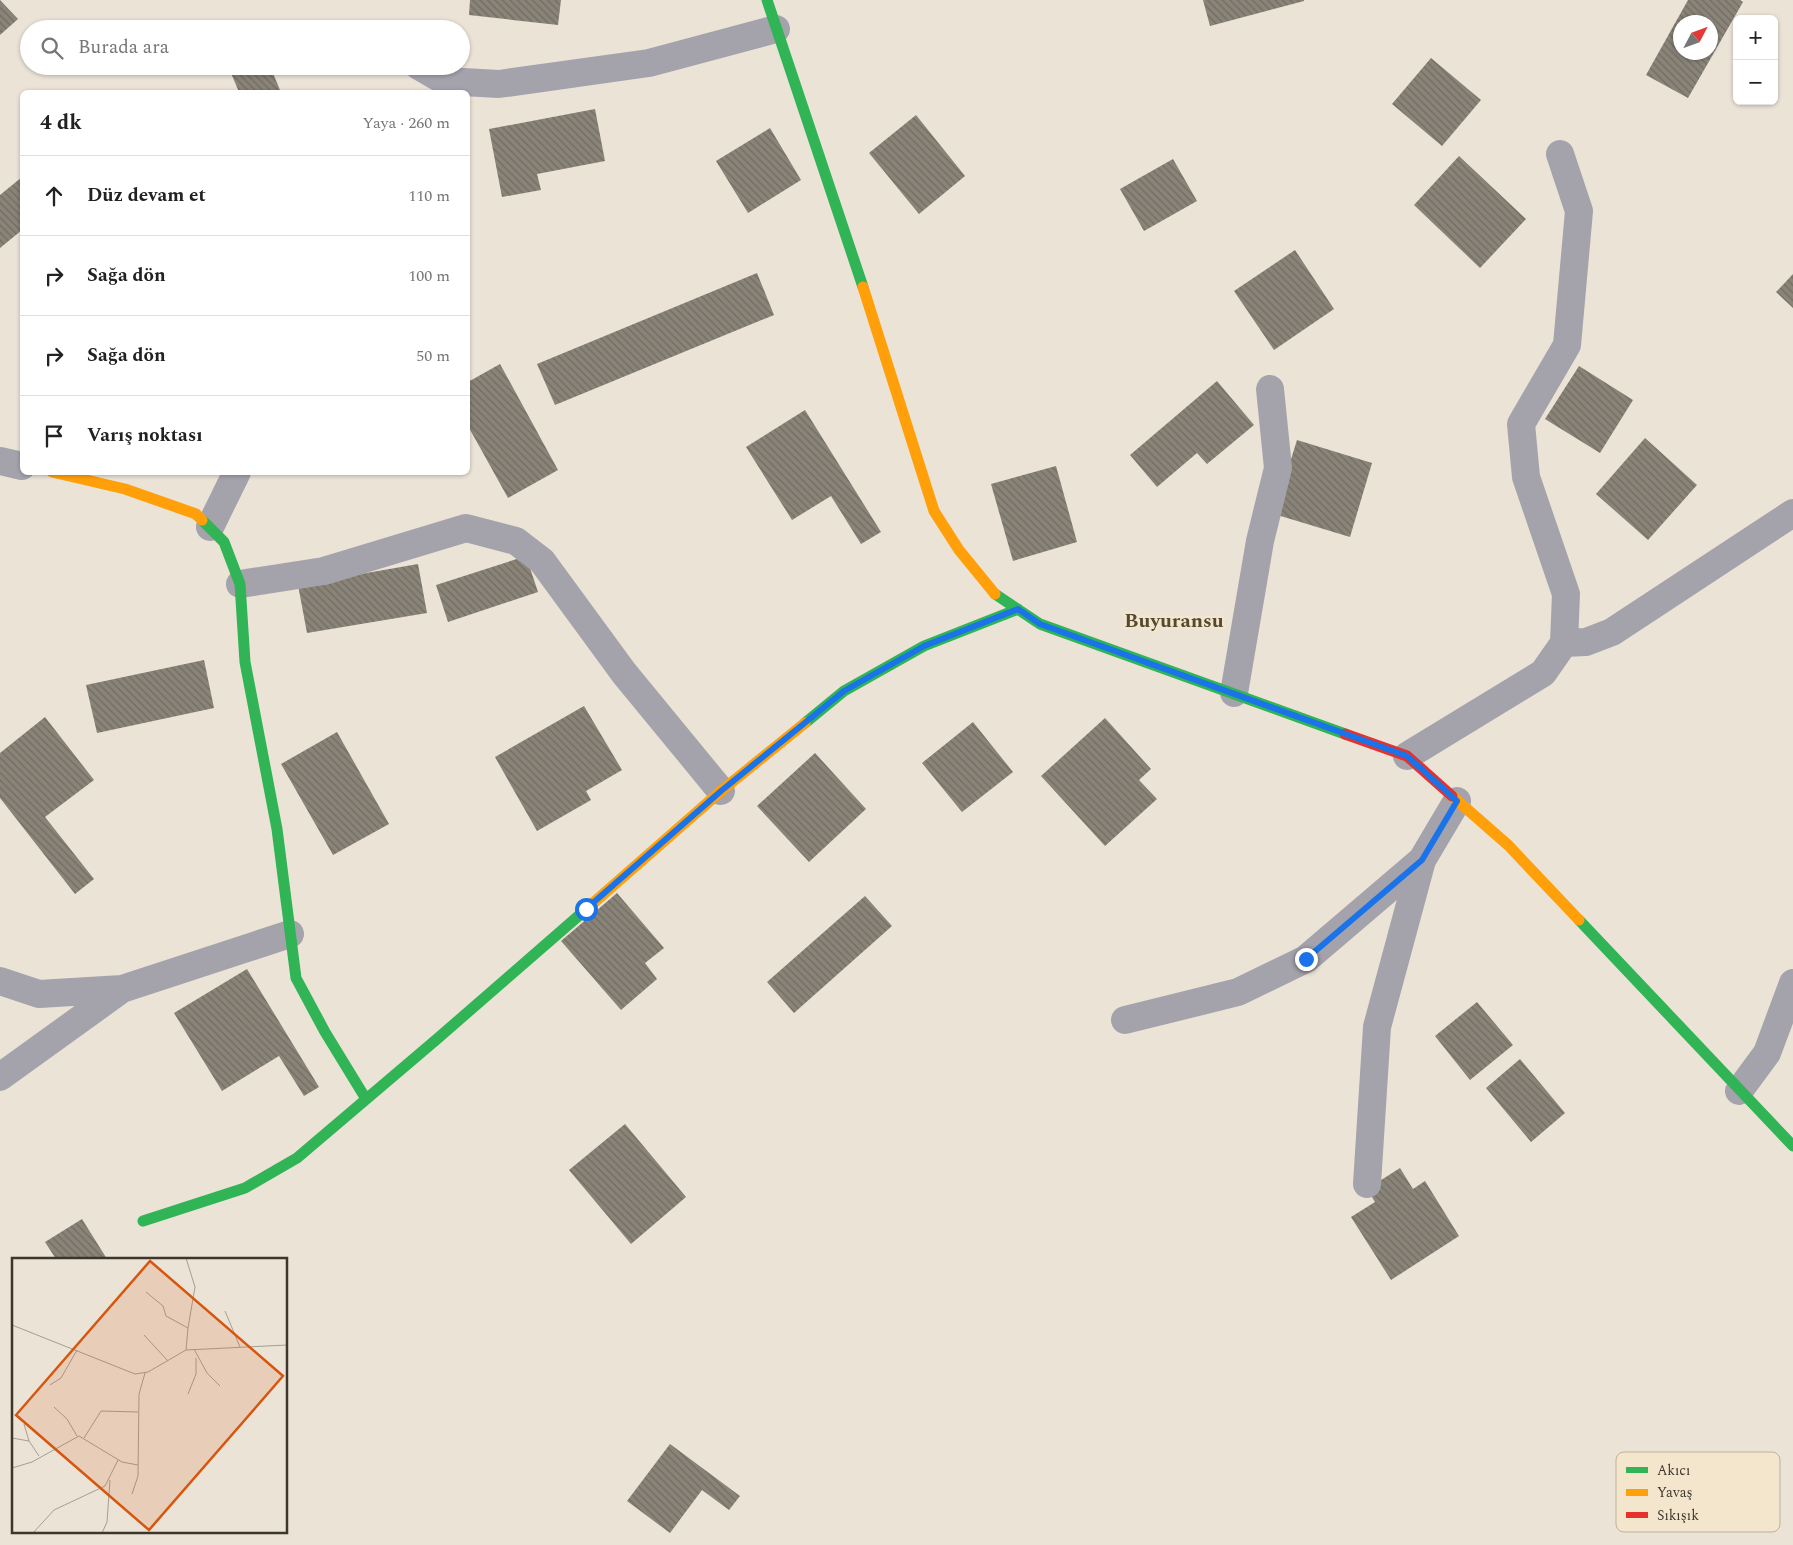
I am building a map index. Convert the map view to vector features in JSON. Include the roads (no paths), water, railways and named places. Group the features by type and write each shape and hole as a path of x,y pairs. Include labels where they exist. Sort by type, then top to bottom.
{"street":[{"path":"767,0 857,270 934,511 959,550 995,594 1040,624 1407,756 1508,845 1793,1146"},
{"path":"435,75 445,81 499,84 649,63 776,28"},
{"path":"1407,756 1543,673 1564,643 1566,594 1526,477 1520,424 1567,345 1579,211 1560,154"},
{"path":"1234,693 1260,541 1278,468 1270,389"},
{"path":"0,461 20,466"},
{"path":"65,475 125,489 187,510 196,514 224,542 240,584 245,662 277,829 296,978 325,1032 366,1099"},
{"path":"210,527 236,475"},
{"path":"1564,643 1586,642 1612,632 1793,512"},
{"path":"240,584 324,571 466,528 516,541 542,561 624,672 721,791"},
{"path":"143,1221 245,1188 297,1158 721,791 844,691 924,646 1018,609"},
{"path":"1368,1184 1377,1027 1422,860 1457,801"},
{"path":"1125,1020 1238,992 1306,959 1422,860"},
{"path":"0,981 40,994 122,989 290,934"},
{"path":"1739,1091 1766,1053 1793,983"},
{"path":"0,1077 122,989"}],"district":[{"name":"Buyuransu","path":"1174,621"}]}
